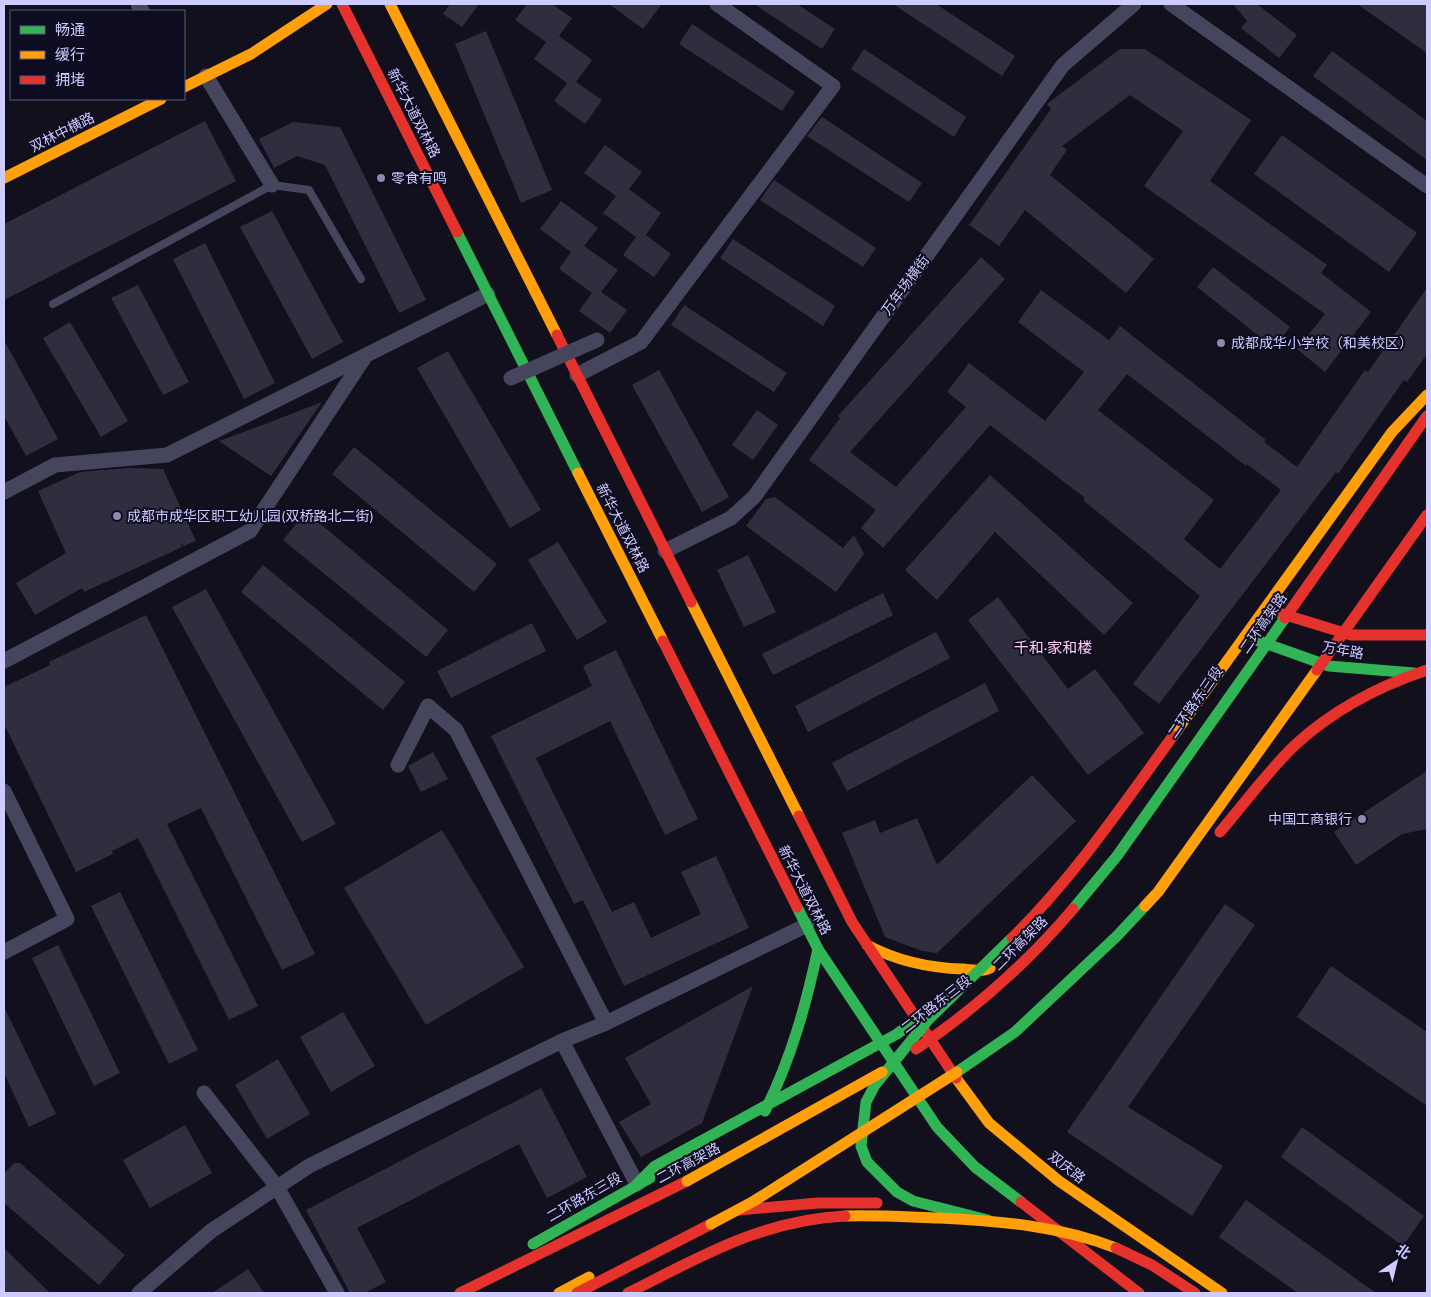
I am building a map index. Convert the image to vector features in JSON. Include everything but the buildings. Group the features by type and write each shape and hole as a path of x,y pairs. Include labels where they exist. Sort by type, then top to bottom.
{"main road":[{"path":"185,87 251,54 328,4"},
{"name":"新华大道双林路","path":"342,4 818,950 890,1058"},
{"name":"新华大道双林路","path":"390,4 848,913 924,1033"},
{"name":"双林中横路","path":"4,178 159,100"},
{"path":"988,1220 931,1208 905,1197 880,1177 867,1162 861,1146 866,1102 875,1085 906,1046 953,994 1034,915 1094,845 1392,432 1427,395"},
{"name":"二环路东三段","path":"818,950 798,1032 778,1088 770,1120 890,1058 924,1033 1012,958 1102,860 1256,640 1427,404"},
{"name":"二环高架路","path":"460,1293 687,1181 864,1083 946,1029 1001,983 1056,928 1117,856 1427,416"},
{"path":"1158,892 1427,515"},
{"path":"559,1293 707,1213 778,1178 849,1137 920,1104 959,1083 1008,1049 1148,917 1427,528"},
{"name":"万年路","path":"1276,612 1351,635 1427,635"},
{"name":"万年路","path":"1256,640 1329,666 1427,672"},
{"path":"577,1293 754,1201 928,1092 1014,1032 1117,936 1209,842 1306,736 1359,700 1400,678 1427,672"},
{"path":"867,945 884,956 954,970 986,970 1012,958"},
{"path":"638,1184 654,1166 897,1034 953,994"},
{"name":"双庆路","path":"924,1033 989,1122 1059,1181 1222,1293"},
{"path":"890,1058 937,1127 975,1166 1091,1258 1139,1293"},
{"name":"二环路东三段","path":"446,1293 638,1184 723,1143"},
{"path":"707,1213 818,1203 927,1206 979,1218 1054,1243 1091,1258"},
{"path":"628,1293 739,1238 780,1225 868,1214 988,1220 1028,1224 1076,1234 1124,1251 1169,1275 1195,1293"}],"street":[{"path":"576,375 641,342 833,86 717,4"},
{"name":"万年场横街","path":"665,550 731,518 754,497 1063,65 1134,4"},
{"path":"1171,4 1427,186"},
{"path":"206,76 272,185"},
{"path":"4,492 56,465 167,455 488,294"},
{"path":"511,378 597,340"},
{"path":"4,660 250,531 365,356"},
{"path":"398,765 428,706 456,730 606,1023"},
{"path":"4,791 67,919 4,952"},
{"path":"139,1293 211,1231 309,1166 562,1041 606,1023 806,925"},
{"path":"562,1041 638,1184"},
{"path":"204,1093 277,1188 337,1293"}],"lane":[{"path":"53,304 272,185 309,190 361,279"}],"traffic: fast":[{"path":"457,232 578,473"},
{"path":"1073,909 1117,856 1285,618"},
{"path":"1256,640 1329,666 1414,673"},
{"path":"957,1072 1015,1032 1117,936 1145,906"},
{"path":"797,907 818,949 937,1127 975,1167 1021,1202"},
{"path":"988,1220 913,1201 897,1192 867,1162 861,1146 866,1102 875,1085 928,1020 1012,938"},
{"path":"765,1111 783,1072 797,1032 818,949"},
{"path":"734,1123 897,1034 917,1019"},
{"path":"637,1184 655,1166 734,1123"},
{"path":"533,1244 650,1178"}],"traffic: slow":[{"path":"185,87 251,54 327,4"},
{"path":"390,4 557,335"},
{"path":"4,178 159,100"},
{"path":"1173,736 1392,432 1427,395"},
{"path":"578,473 663,641"},
{"path":"691,602 799,816"},
{"path":"1145,906 1158,892 1317,670"},
{"path":"867,945 878,951 926,965 977,970 990,968"},
{"path":"687,1181 882,1072"},
{"path":"711,1224 754,1201 957,1072"},
{"path":"956,1078 989,1123 1059,1181 1222,1293"},
{"path":"845,1216 940,1218 1007,1223 1073,1234 1116,1248"},
{"path":"559,1293 589,1277"}],"traffic: jam":[{"path":"342,4 457,232"},
{"path":"557,335 691,602"},
{"path":"1285,618 1427,416"},
{"path":"1317,670 1427,515"},
{"path":"1276,612 1351,635 1427,635"},
{"path":"663,641 797,907"},
{"path":"1220,832 1275,766 1295,745 1324,721 1374,692 1427,670"},
{"path":"1012,938 1035,915 1077,866 1173,736"},
{"path":"799,816 852,922 956,1078"},
{"path":"916,1049 979,1002 1038,948 1073,909"},
{"path":"460,1293 687,1181"},
{"path":"1021,1202 1139,1293"},
{"path":"738,1210 818,1203 877,1203"},
{"path":"628,1293 706,1254 759,1233 815,1219 845,1216"},
{"path":"577,1293 711,1224"},
{"path":"1116,1248 1152,1265 1195,1293"}],"place":[{"name":"零食有鸣","path":"381,178"},
{"name":"成都成华小学校（和美校区）","path":"1221,343"},
{"name":"成都市成华区职工幼儿园(双桥路北二街)","path":"117,516"},
{"name":"中国工商银行","path":"1362,819"}],"district":[{"name":"千和·家和楼","path":"1053,647"}]}
